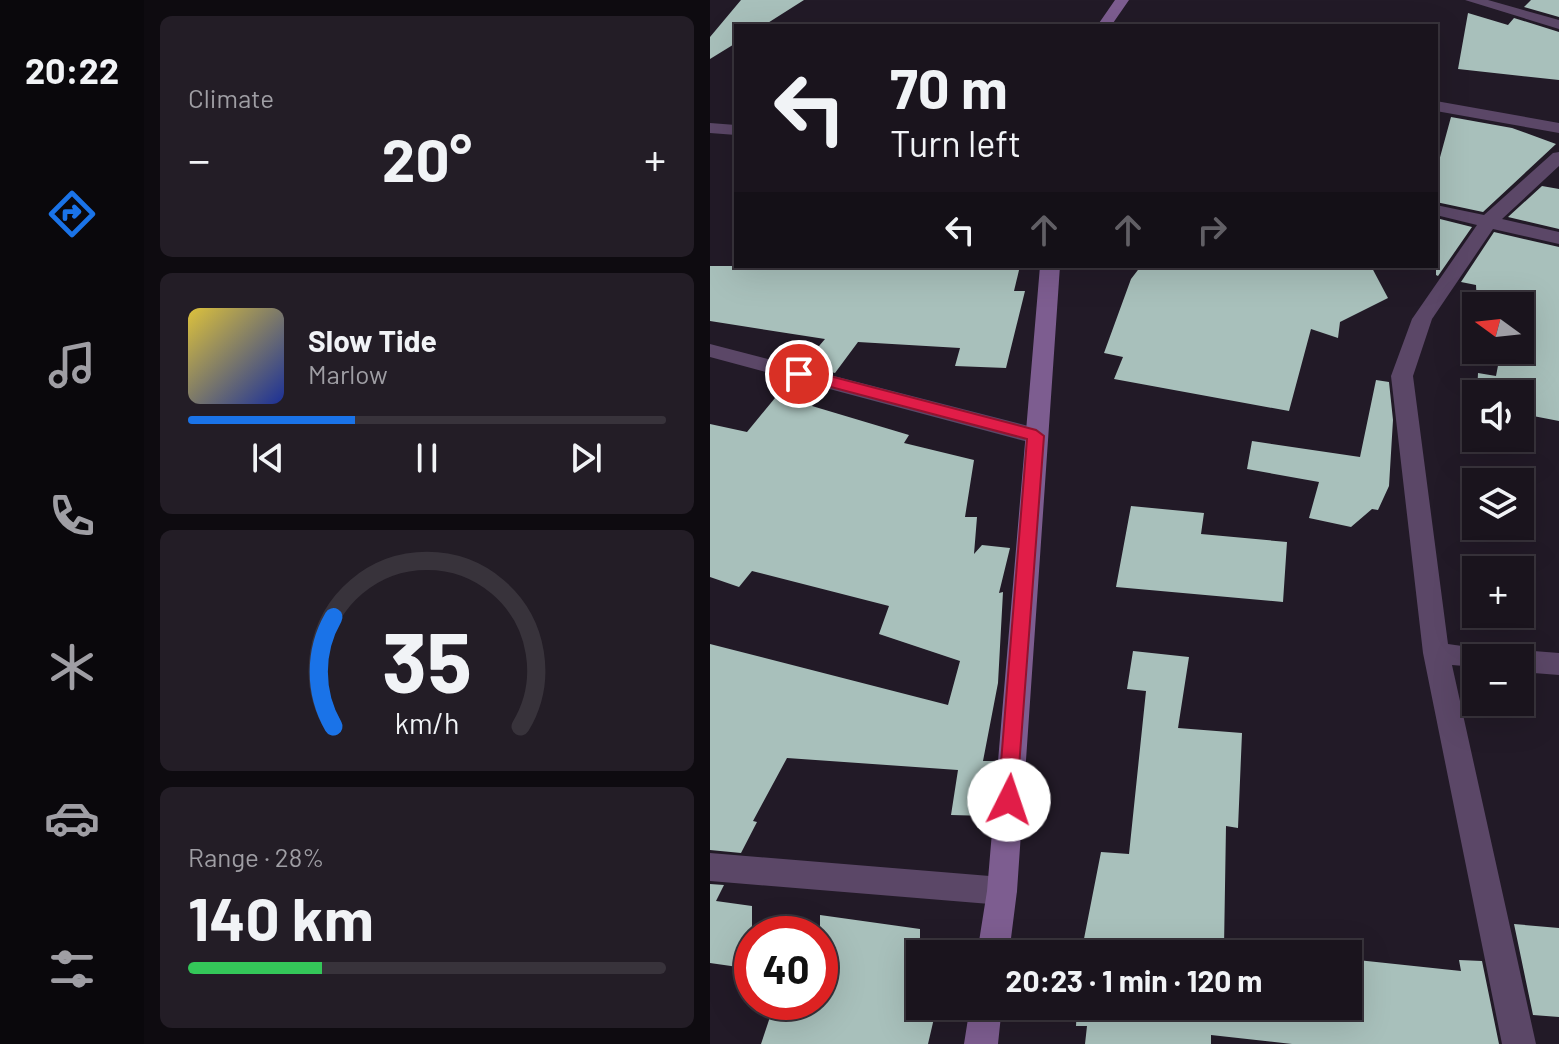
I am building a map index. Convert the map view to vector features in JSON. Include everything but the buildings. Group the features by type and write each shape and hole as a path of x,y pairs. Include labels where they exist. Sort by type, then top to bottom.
{"street":[{"path":"1105,24 1122,0"},
{"path":"1472,0 1559,25"},
{"path":"1438,106 1559,128"},
{"path":"710,128 734,130"},
{"path":"1519,1044 1436,653 1402,376 1422,319 1489,221 1559,157"},
{"path":"1438,210 1559,238"},
{"path":"995,940 1002,891 1050,268"},
{"path":"710,350 1036,436"},
{"path":"1436,653 1462,656"},
{"path":"1534,662 1559,664"},
{"path":"710,867 1002,891"},
{"path":"981,1044 984,1020"}],"route":[{"path":"799,374 1036,436 1009,800"}]}
